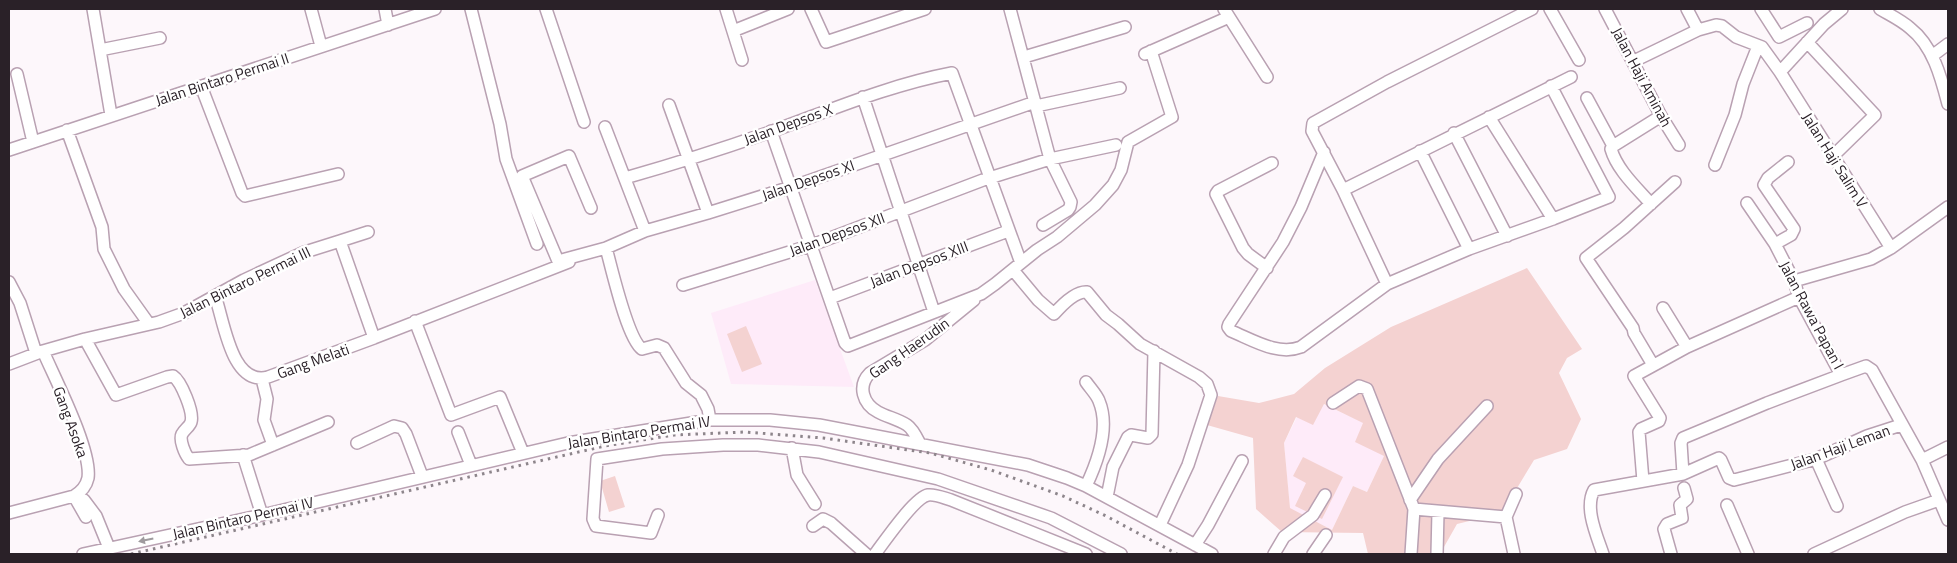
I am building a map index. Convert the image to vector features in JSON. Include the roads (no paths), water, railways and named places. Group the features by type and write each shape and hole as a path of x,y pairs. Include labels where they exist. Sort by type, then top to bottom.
{"street":[{"path":"93,9 111,115"},
{"path":"311,9 321,46"},
{"path":"385,9 388,25"},
{"name":"Jalan Bintaro Permai II","path":"9,150 436,9"},
{"path":"471,9 500,124 504,152 537,244"},
{"path":"546,9 584,122"},
{"path":"726,9 742,60"},
{"path":"732,31 788,9"},
{"path":"811,9 826,42 925,9"},
{"path":"1010,9 1050,159 1070,202 1070,207 1060,216 1043,224"},
{"path":"1387,284 1343,190 1312,131 1312,126 1316,121 1387,82 1532,9"},
{"path":"1550,9 1579,60"},
{"name":"Jalan Haji Aminah","path":"1605,9 1634,61 1661,116 1679,145"},
{"path":"1687,9 1698,30"},
{"path":"1761,9 1779,38 1807,23"},
{"path":"1780,72 1807,42 1842,9"},
{"path":"1880,9 1911,28 1932,56 1948,104"},
{"path":"771,131 845,343 848,346 981,294 1095,205 1113,185 1121,170 1128,142 1172,117 1148,52 1227,13 1267,78"},
{"path":"1634,61 1698,30 1719,25 1736,37 1758,46 1715,165"},
{"path":"1024,57 1125,27"},
{"path":"100,50 160,38"},
{"path":"1807,42 1875,115 1832,156"},
{"path":"1932,56 1948,44"},
{"name":"Jalan Haji Salim V","path":"1758,46 1767,52 1891,248"},
{"name":"Jalan Depsos X","path":"625,178 688,160 863,97 922,79 952,73 970,125"},
{"path":"18,74 33,142"},
{"path":"1343,190 1454,133 1571,77"},
{"path":"201,86 242,193 245,196 338,174"},
{"path":"1324,152 1301,207 1267,268 1232,318 1228,327 1231,331 1272,348 1282,350 1301,346 1387,284 1470,249 1553,220 1609,196 1551,86"},
{"name":"Jalan Depsos XI","path":"594,252 645,231 791,187 883,154 1035,104 1120,88"},
{"path":"863,97 934,312"},
{"path":"1587,98 1613,146 1611,149 1613,155 1651,204"},
{"path":"669,106 708,213"},
{"path":"1613,146 1661,116"},
{"path":"1488,117 1553,220"},
{"path":"970,125 1008,231 1017,267 1038,300 1054,314 1077,294 1085,292 1111,319 1140,344 1199,377 1207,384 1212,395 1188,465 1160,526"},
{"path":"605,127 645,231"},
{"path":"67,130 102,227 104,249 124,290 149,324"},
{"path":"1454,133 1507,236"},
{"name":"Jalan Depsos XII","path":"684,285 812,245 900,210 990,178 1050,159 1116,145"},
{"path":"1420,151 1470,249"},
{"path":"591,208 569,156 522,176 558,261 594,252"},
{"path":"1747,203 1775,244 1791,234 1794,229 1764,185 1768,178 1788,162"},
{"path":"1267,268 1243,248 1216,194 1218,191 1272,163"},
{"path":"1653,365 1633,328 1586,258 1624,228 1675,182"},
{"path":"1794,281 1871,259 1891,248 1948,207"},
{"name":"Jalan Depsos XIII","path":"830,298 1008,231"},
{"name":"Jalan Bintaro Permai III","path":"9,364 40,352 184,313 244,280 302,253 368,232"},
{"path":"340,241 374,338 594,252"},
{"name":"Jalan Rawa Papan I","path":"1775,244 1800,297 1841,375 1866,366 1870,368 1922,460 1948,520"},
{"path":"606,248 633,324 632,336 640,348 659,345 664,348 686,383 701,395 708,409 710,420"},
{"path":"9,282 40,352"},
{"name":"Gang Haerudin","path":"920,444 909,426 876,411 865,398 862,391 865,378 870,373 926,340 981,294"},
{"name":"Gang Melati","path":"216,296 233,357 251,377 262,379 374,338"},
{"path":"1643,481 1639,432 1641,429 1659,421 1660,418 1634,376 1687,347 1800,297"},
{"path":"1663,308 1687,347"},
{"path":"415,321 451,415 500,397 523,453"},
{"path":"85,339 116,395 167,377 173,376 176,378 180,383 192,417 191,424 182,434 181,438 189,459 249,455 328,422"},
{"path":"1106,497 1114,467 1128,437 1132,435 1148,438 1152,434 1154,351"},
{"name":"Gang Asoka","path":"40,352 74,419 86,460 88,478 85,486 77,494"},
{"path":"1684,474 1681,443 1683,438 1767,402 1841,375"},
{"path":"262,379 267,399 264,420 273,445"},
{"path":"1086,382 1099,401 1104,421 1102,440 1086,486"},
{"path":"1333,403 1359,386 1367,389 1412,505 1411,554"},
{"path":"1412,505 1438,459 1488,406"},
{"name":"Jalan Bintaro Permai IV","path":"83,554 262,516 422,476 568,443 710,420 770,420 819,425 1028,465 1086,486 1212,554"},
{"name":"Jalan Haji Leman","path":"1603,554 1592,517 1591,502 1593,491 1684,474 1719,458 1729,478 1734,480 1816,459 1867,436 1901,425"},
{"path":"357,442 394,426 402,428 422,476"},
{"path":"458,432 471,465"},
{"path":"658,515 652,533 596,526 593,519 597,459 681,447 758,445 819,452 938,479 1051,518 1121,554"},
{"path":"1922,460 1948,447"},
{"path":"792,448 797,476 815,504"},
{"path":"243,455 262,516"},
{"path":"1816,459 1837,506"},
{"path":"1195,545 1208,525 1242,461"},
{"path":"1671,554 1664,529 1667,524 1682,518 1680,505 1687,499 1684,488"},
{"path":"9,513 77,494"},
{"path":"77,494 86,517"},
{"path":"77,494 96,516 109,548"},
{"path":"1514,554 1506,517 1516,494"},
{"path":"875,554 902,518 923,497 930,495 951,500 1071,551 1086,554"},
{"path":"1274,554 1284,537 1313,515 1325,495"},
{"path":"1814,554 1905,512 1939,500"},
{"path":"1412,505 1438,512 1506,517"},
{"path":"1727,505 1748,554"},
{"path":"1438,512 1438,554"},
{"path":"813,526 823,519 831,523 866,554"},
{"path":"1313,554 1326,535"}],"railway":[{"path":"131,554 605,446 674,435 745,432 823,438 930,453 991,470 1063,496 1106,516 1177,554"}]}
